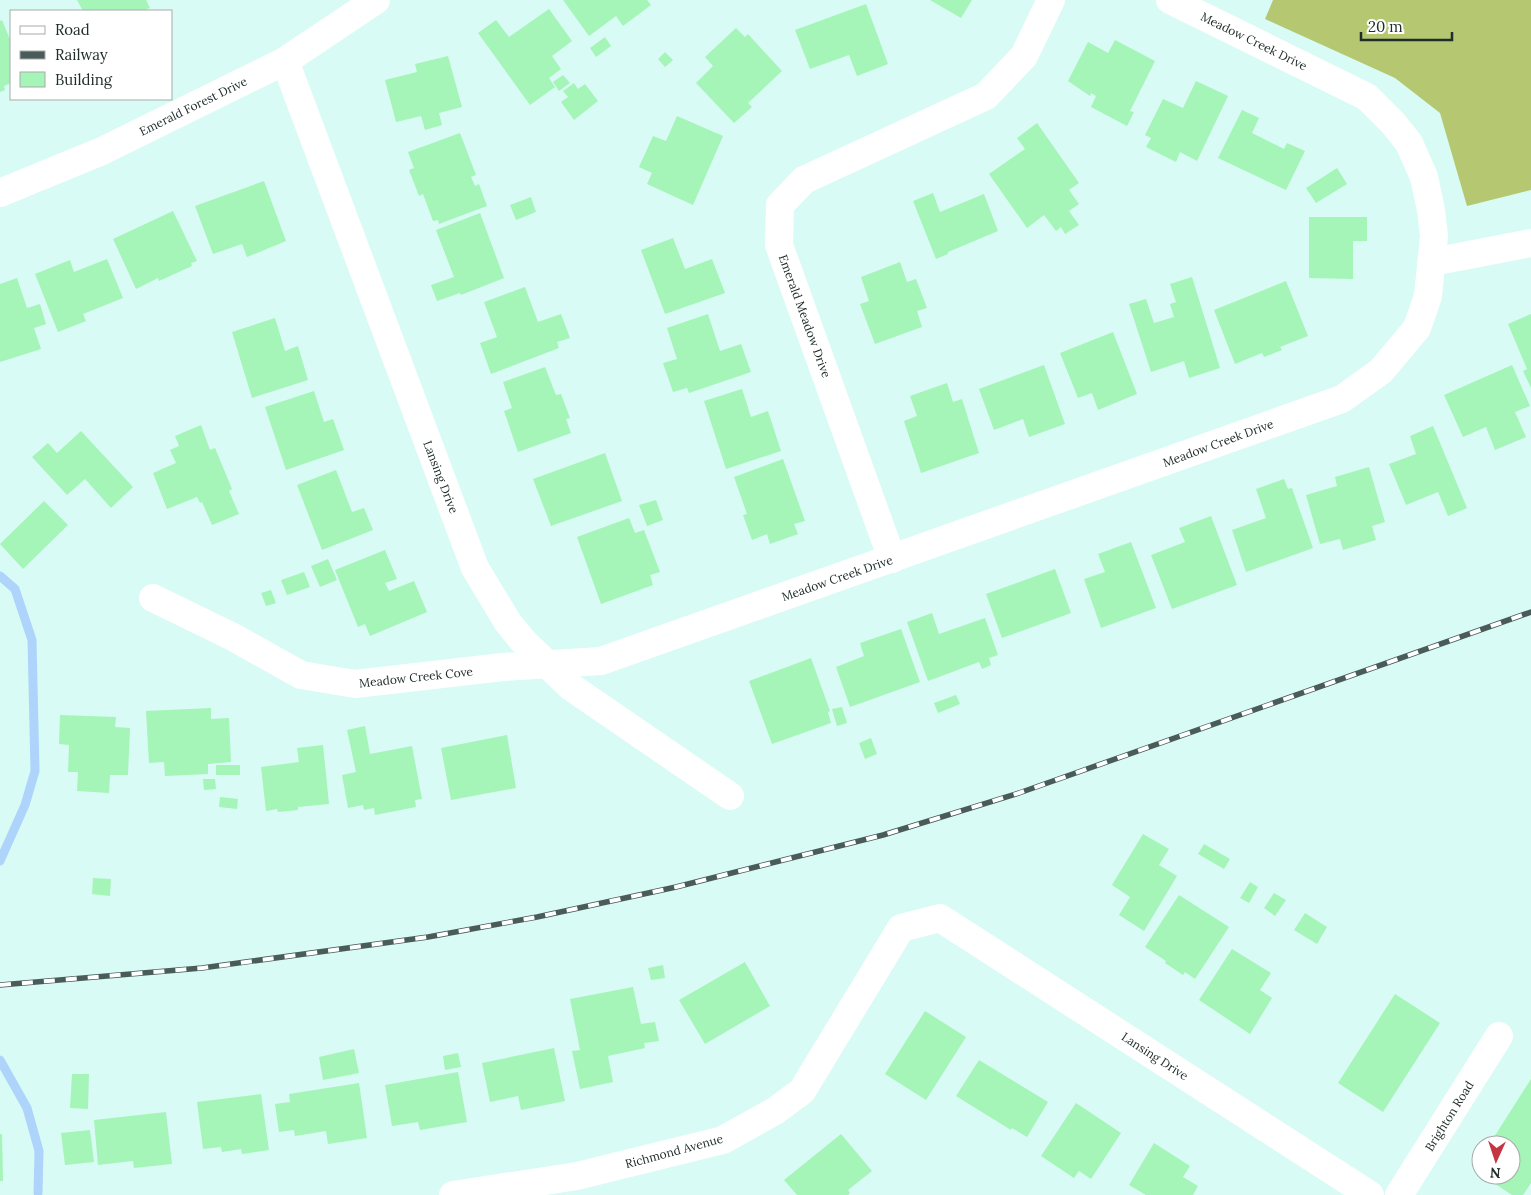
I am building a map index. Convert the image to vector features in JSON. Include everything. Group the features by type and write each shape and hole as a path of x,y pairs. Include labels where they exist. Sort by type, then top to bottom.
{"street":[{"name":"Emerald Forest Drive","path":"0,194 102,151 285,61 376,0"},
{"name":"Emerald Meadow Drive","path":"892,559 779,244 780,205 804,180 986,96 1024,56 1051,0"},
{"name":"Meadow Creek Drive","path":"548,664 601,661 892,559 1342,399 1381,371 1418,328 1428,296 1434,236 1431,210 1424,176 1409,143 1393,123 1367,97 1170,0"},
{"name":"Lansing Drive","path":"285,61 475,568 507,620 522,640 571,687 730,796"},
{"path":"1432,262 1531,243"},
{"name":"Meadow Creek Cove","path":"153,598 233,636 301,675 355,684 503,667 548,664"},
{"name":"Lansing Drive","path":"940,918 1370,1195"},
{"name":"Richmond Avenue","path":"454,1195 579,1186 723,1140 774,1111 802,1091 901,928 940,918"},
{"name":"Brighton Road","path":"1399,1195 1499,1036"}],"green space":[{"path":"1273,0 1531,0 1531,190 1467,206 1440,113 1395,78 1265,19"}],"building":[{"path":"77,0 146,0 150,8 145,10 82,10"},
{"path":"563,0 647,0 651,5 623,26 616,16 589,36"},
{"path":"930,0 972,0 961,18"},
{"path":"866,4 888,64 857,76 849,55 810,69 795,30"},
{"path":"549,9 572,41 552,56 561,69 549,78 555,87 530,105 478,33 496,20 509,37"},
{"path":"2,20 10,40 10,83 4,86 5,90 0,92 0,21"},
{"path":"736,28 745,37 748,34 782,71 748,103 752,107 734,123 696,83 713,66 705,57"},
{"path":"605,37 611,46 596,57 590,48"},
{"path":"1115,40 1155,61 1130,111 1134,112 1127,126 1091,107 1096,96 1091,93 1090,96 1068,81 1088,42 1108,53"},
{"path":"665,52 673,60 665,67 658,59"},
{"path":"448,56 462,107 439,113 442,125 425,130 421,116 396,122 385,80 417,72 415,64"},
{"path":"563,75 570,83 559,91 553,82"},
{"path":"1196,81 1228,96 1197,161 1180,152 1176,162 1146,147 1151,138 1145,135 1163,99 1183,108"},
{"path":"574,83 578,89 585,84 598,101 574,120 561,102 568,97 563,91"},
{"path":"1242,110 1259,118 1252,133 1284,149 1287,143 1305,151 1286,190 1218,158"},
{"path":"677,116 723,136 693,205 647,184 652,173 639,167 653,136 666,141"},
{"path":"1037,123 1079,183 1069,190 1079,204 1069,211 1079,225 1065,234 1061,227 1056,231 1044,215 1027,228 989,174 1025,149 1017,138"},
{"path":"460,133 476,175 471,177 475,186 479,184 487,206 439,224 438,220 433,221 423,194 419,196 409,170 414,168 408,152"},
{"path":"1337,168 1347,184 1316,203 1306,188"},
{"path":"264,181 286,241 247,257 242,244 213,254 195,206"},
{"path":"933,193 940,212 984,194 998,231 936,259 913,201"},
{"path":"531,197 536,212 516,220 510,205"},
{"path":"173,211 197,261 191,263 192,266 159,281 158,278 136,289 113,239"},
{"path":"480,213 504,278 461,295 460,293 437,301 431,285 454,277 436,230"},
{"path":"1309,217 1367,217 1367,241 1353,241 1353,279 1309,278"},
{"path":"673,238 685,269 712,259 725,293 665,314 641,250"},
{"path":"107,259 123,298 83,314 86,321 58,332 35,274 70,260 74,272"},
{"path":"900,262 907,282 916,279 927,308 917,311 922,327 875,344 860,304 869,301 861,277"},
{"path":"1192,277 1220,368 1189,378 1184,361 1151,372 1129,304 1146,299 1154,323 1174,317 1170,304 1176,302 1170,284"},
{"path":"17,278 27,308 40,304 46,324 34,328 41,349 0,362 0,284"},
{"path":"1286,281 1308,336 1280,347 1282,350 1264,357 1262,353 1235,364 1214,310"},
{"path":"525,287 538,322 561,314 570,338 557,342 559,348 491,374 480,343 497,337 484,302"},
{"path":"708,314 720,351 741,344 751,372 689,393 687,388 673,392 663,363 677,359 667,328"},
{"path":"1531,314 1531,388 1523,371 1527,369 1508,324"},
{"path":"275,318 285,351 298,346 308,380 252,398 232,332"},
{"path":"1113,332 1137,394 1098,410 1092,393 1078,398 1060,353"},
{"path":"1044,365 1065,424 1029,437 1023,419 994,430 979,389"},
{"path":"1512,365 1530,406 1515,412 1526,437 1495,450 1486,427 1463,437 1444,395"},
{"path":"545,367 556,395 561,394 570,418 566,419 571,433 518,452 504,411 512,408 503,382"},
{"path":"947,383 953,402 962,399 979,453 921,473 904,421 917,416 910,396"},
{"path":"742,389 751,417 768,411 781,451 726,469 704,401"},
{"path":"314,391 324,422 333,419 344,450 286,470 265,407"},
{"path":"201,425 210,450 215,448 232,489 229,491 239,514 212,525 202,502 200,503 197,497 167,509 153,473 176,463 170,450 179,446 175,436"},
{"path":"1433,426 1467,508 1448,516 1438,492 1406,505 1389,464 1416,454 1410,436"},
{"path":"81,431 133,487 111,508 85,479 67,495 32,457 48,443 57,453"},
{"path":"605,453 622,501 551,526 533,479"},
{"path":"783,459 805,521 794,524 798,534 770,544 767,534 752,540 743,515 747,514 734,477"},
{"path":"1369,467 1385,522 1372,526 1376,540 1343,550 1340,539 1320,544 1306,495 1337,486 1335,477"},
{"path":"336,470 352,512 364,508 373,530 322,550 297,485"},
{"path":"1284,479 1288,489 1292,488 1313,548 1246,572 1232,530 1266,518 1256,489"},
{"path":"656,500 663,520 647,526 639,505"},
{"path":"44,501 68,525 23,569 0,544"},
{"path":"1211,516 1237,585 1172,609 1151,555 1185,542 1179,528"},
{"path":"629,518 635,533 644,530 660,572 650,575 653,585 601,604 577,537"},
{"path":"1131,542 1156,608 1101,628 1084,579 1105,572 1098,554"},
{"path":"385,550 397,579 385,583 389,591 414,581 427,612 370,636 365,624 358,627 335,570"},
{"path":"328,559 337,580 320,587 311,566"},
{"path":"1055,569 1071,613 1002,638 986,594"},
{"path":"304,572 310,587 287,595 281,580"},
{"path":"271,590 276,603 266,606 261,593"},
{"path":"932,613 939,634 985,618 998,655 989,658 991,665 982,669 979,662 928,681 907,622"},
{"path":"901,629 920,682 850,707 836,667 864,656 860,643"},
{"path":"811,658 830,711 828,712 831,723 772,744 749,681"},
{"path":"956,695 960,704 938,713 934,703"},
{"path":"842,707 847,723 837,726 832,709"},
{"path":"211,708 211,719 229,718 231,762 208,764 208,774 165,776 164,762 149,763 146,711"},
{"path":"60,715 116,717 115,727 130,728 128,775 110,775 109,793 77,791 78,772 68,772 69,745 59,744"},
{"path":"365,726 370,754 412,746 422,799 415,800 416,807 375,815 374,808 364,810 363,805 348,808 342,775 356,772 347,730"},
{"path":"507,735 516,788 451,800 441,748"},
{"path":"871,738 877,754 865,759 859,743"},
{"path":"323,745 329,804 298,807 298,810 278,812 277,809 266,811 261,767 299,762 297,748"},
{"path":"216,765 240,765 240,775 216,775"},
{"path":"203,779 215,779 216,789 204,790"},
{"path":"220,797 238,799 237,809 219,807"},
{"path":"1143,834 1169,849 1159,865 1177,876 1144,931 1119,915 1130,897 1112,885"},
{"path":"1204,844 1230,859 1224,869 1198,854"},
{"path":"93,878 111,879 110,896 92,894"},
{"path":"1250,882 1258,887 1249,903 1240,898"},
{"path":"1274,893 1286,900 1275,916 1264,908"},
{"path":"1179,895 1229,927 1195,979 1185,972 1183,975 1145,947"},
{"path":"1305,913 1327,927 1317,944 1294,930"},
{"path":"1232,949 1271,973 1260,990 1272,998 1250,1034 1199,1000"},
{"path":"745,962 770,1006 705,1044 679,1000"},
{"path":"663,965 665,978 651,980 648,968"},
{"path":"633,987 641,1024 655,1022 659,1041 644,1043 645,1048 608,1056 613,1082 580,1089 572,1051 580,1050 570,999"},
{"path":"1395,994 1440,1023 1383,1112 1338,1083"},
{"path":"925,1011 966,1037 926,1100 885,1074"},
{"path":"554,1048 565,1101 521,1110 518,1096 490,1102 482,1063"},
{"path":"354,1049 359,1073 323,1080 319,1057"},
{"path":"458,1053 461,1067 445,1070 443,1056"},
{"path":"979,1060 1048,1102 1027,1137 1012,1128 1011,1130 956,1096"},
{"path":"458,1072 467,1122 420,1130 418,1122 392,1126 385,1085"},
{"path":"72,1074 89,1074 88,1109 70,1108"},
{"path":"1531,1079 1531,1183 1523,1195 1512,1195 1497,1185 1521,1185 1521,1135 1495,1135"},
{"path":"359,1083 367,1138 328,1144 326,1131 295,1136 294,1130 279,1132 275,1104 290,1102 289,1094"},
{"path":"261,1094 269,1150 242,1154 241,1149 222,1152 221,1147 203,1149 197,1102"},
{"path":"1076,1103 1121,1133 1091,1179 1079,1171 1074,1178 1041,1156"},
{"path":"166,1112 172,1164 134,1168 133,1161 98,1165 94,1120"},
{"path":"90,1130 94,1162 65,1165 61,1133"},
{"path":"0,1134 2,1134 3,1181 0,1181"},
{"path":"841,1134 872,1171 848,1190 850,1193 848,1195 797,1195 784,1180"},
{"path":"1154,1143 1190,1166 1183,1177 1198,1186 1193,1195 1146,1195 1129,1185"}],"waterway":[{"path":"0,576 15,589 32,640 35,771 25,805 0,861"},
{"path":"0,1060 27,1108 39,1151 38,1193"}],"railway":[{"path":"0,985 202,968 428,937 537,917 676,887 883,835 1019,793 1531,612"}]}
